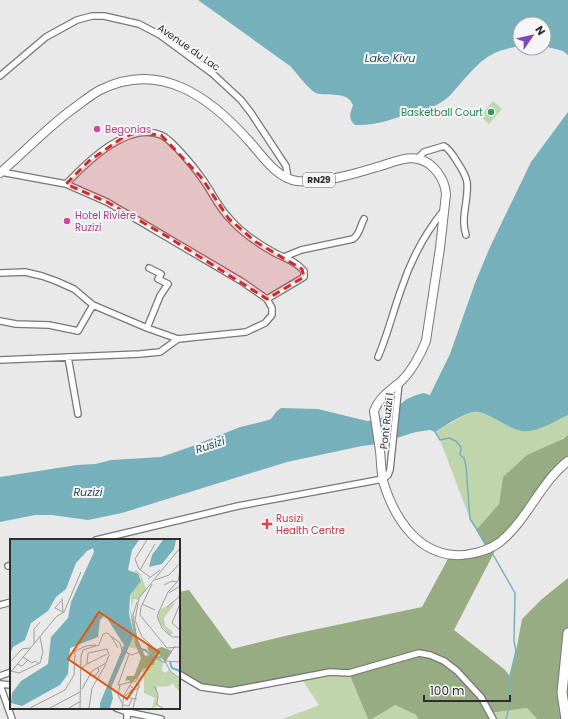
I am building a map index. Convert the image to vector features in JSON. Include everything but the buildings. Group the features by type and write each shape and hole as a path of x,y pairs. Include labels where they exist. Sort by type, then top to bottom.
{"highway":[{"path":"566,719 562,693 568,633"}],"main road":[{"path":"1,172 35,141 86,99 116,83 141,79 159,80 173,83 188,89 201,97 234,124 272,166 288,179"},
{"name":"RN29","path":"288,179 303,181 326,179 354,174 407,158 417,159"},
{"path":"417,159 431,165 442,179 445,187 444,210 426,341 422,351 399,383 378,401 374,411 383,479 391,502 399,516 417,540 429,549 445,554 462,556 487,549 499,543 516,527 549,479 568,461"}],"street":[{"name":"Avenue du Lac","path":"0,76 46,37 76,20 92,16 104,16 139,24 160,35 208,70 241,100 286,166 288,179"},
{"path":"66,184 89,161 115,141 135,133 161,135 169,141 201,177 229,219 256,242 284,257 305,272 304,277 267,299"},
{"path":"417,159 424,152 444,146 447,148 464,173 467,183 464,226 466,235"},
{"path":"0,273 24,272 48,278 74,289 93,305 147,328 178,339 246,332 265,323 272,315 272,308 267,299 241,281 107,202 66,184 1,172"},
{"path":"378,357 386,339 402,287 410,267 434,223 444,210"},
{"path":"284,257 301,250 353,239 357,236 364,219"},
{"path":"147,328 160,296 168,284 158,279 161,274 149,268"},
{"path":"0,321 16,324 49,325 78,331 93,305"},
{"path":"0,360 160,352 178,339"},
{"path":"68,357 78,414"},
{"name":"Pont Ruzizi I","path":"383,479 388,474 391,462 399,383"},
{"path":"100,539 238,506 383,479"},
{"path":"0,605 10,602"},
{"path":"180,675 200,687 230,691 330,672 349,673 418,654 424,654 444,661 457,671 480,697 493,719"},
{"path":"0,676 10,672"},
{"path":"10,685 0,684 12,719"},
{"path":"127,719 127,710 161,719"}],"highlighted area":[{"path":"135,133 161,135 201,177 229,219 256,242 302,269 304,277 267,299 168,237 107,202 66,184 89,161 122,138"}],"green space":[{"name":"Basketball Court","path":"493,101 502,109 489,124 480,116"},
{"path":"474,412 486,415 513,427 529,430 544,426 568,415 568,435 503,477 499,504 476,530 470,519 440,440 435,432 467,414"},
{"path":"568,435 568,461 499,543 454,630 504,669 510,676 522,619 542,599 568,578 568,719 537,719 527,708 490,713 493,719 418,719 416,715 395,705 372,719 368,719 349,673 330,672 243,689 213,689 180,674 180,592 189,590 232,649 289,635 422,607 450,555 487,549 476,530 499,504 503,477 527,455 563,439"},
{"path":"330,672 349,673 368,719 283,719 319,705 301,678"},
{"path":"394,705 416,715 418,719 372,719"},
{"path":"527,708 537,719 493,719 490,713"}],"water":[{"name":"Lake Kivu","path":"198,0 568,0 568,55 563,51 552,48 552,16 512,16 512,47 492,54 486,58 451,95 443,101 426,109 384,122 355,125 350,118 353,105 350,100 342,96 316,93 306,85 290,66"},
{"path":"568,112 568,415 540,428 522,431 516,430 484,414 473,412 459,418 435,432 430,430 416,432 377,444 287,462 122,513 88,520 52,515 35,515 0,522 0,477 77,465 95,464 111,460 161,457 240,427 271,419 281,408 318,409 367,421 377,420 385,416 407,399 416,395 424,393 430,395 450,354 475,283 490,247 531,162"}],"waterway":[{"path":"434,430 440,440 449,438 456,441 461,447 460,455 464,458 466,466 470,519 488,546"},
{"path":"491,551 515,593 514,641 516,651 510,676 511,700 506,719"}],"place":[{"name":"Basketball Court","path":"491,112"},
{"name":"Begonias","path":"97,129"},
{"name":"Hotel Rivière Ruzizi","path":"67,221"},
{"name":"Rusizi Health Centre","path":"267,524"}],"water label":[{"name":"Rusizi","path":"210,445"},
{"name":"Ruzizi","path":"88,492"}]}
